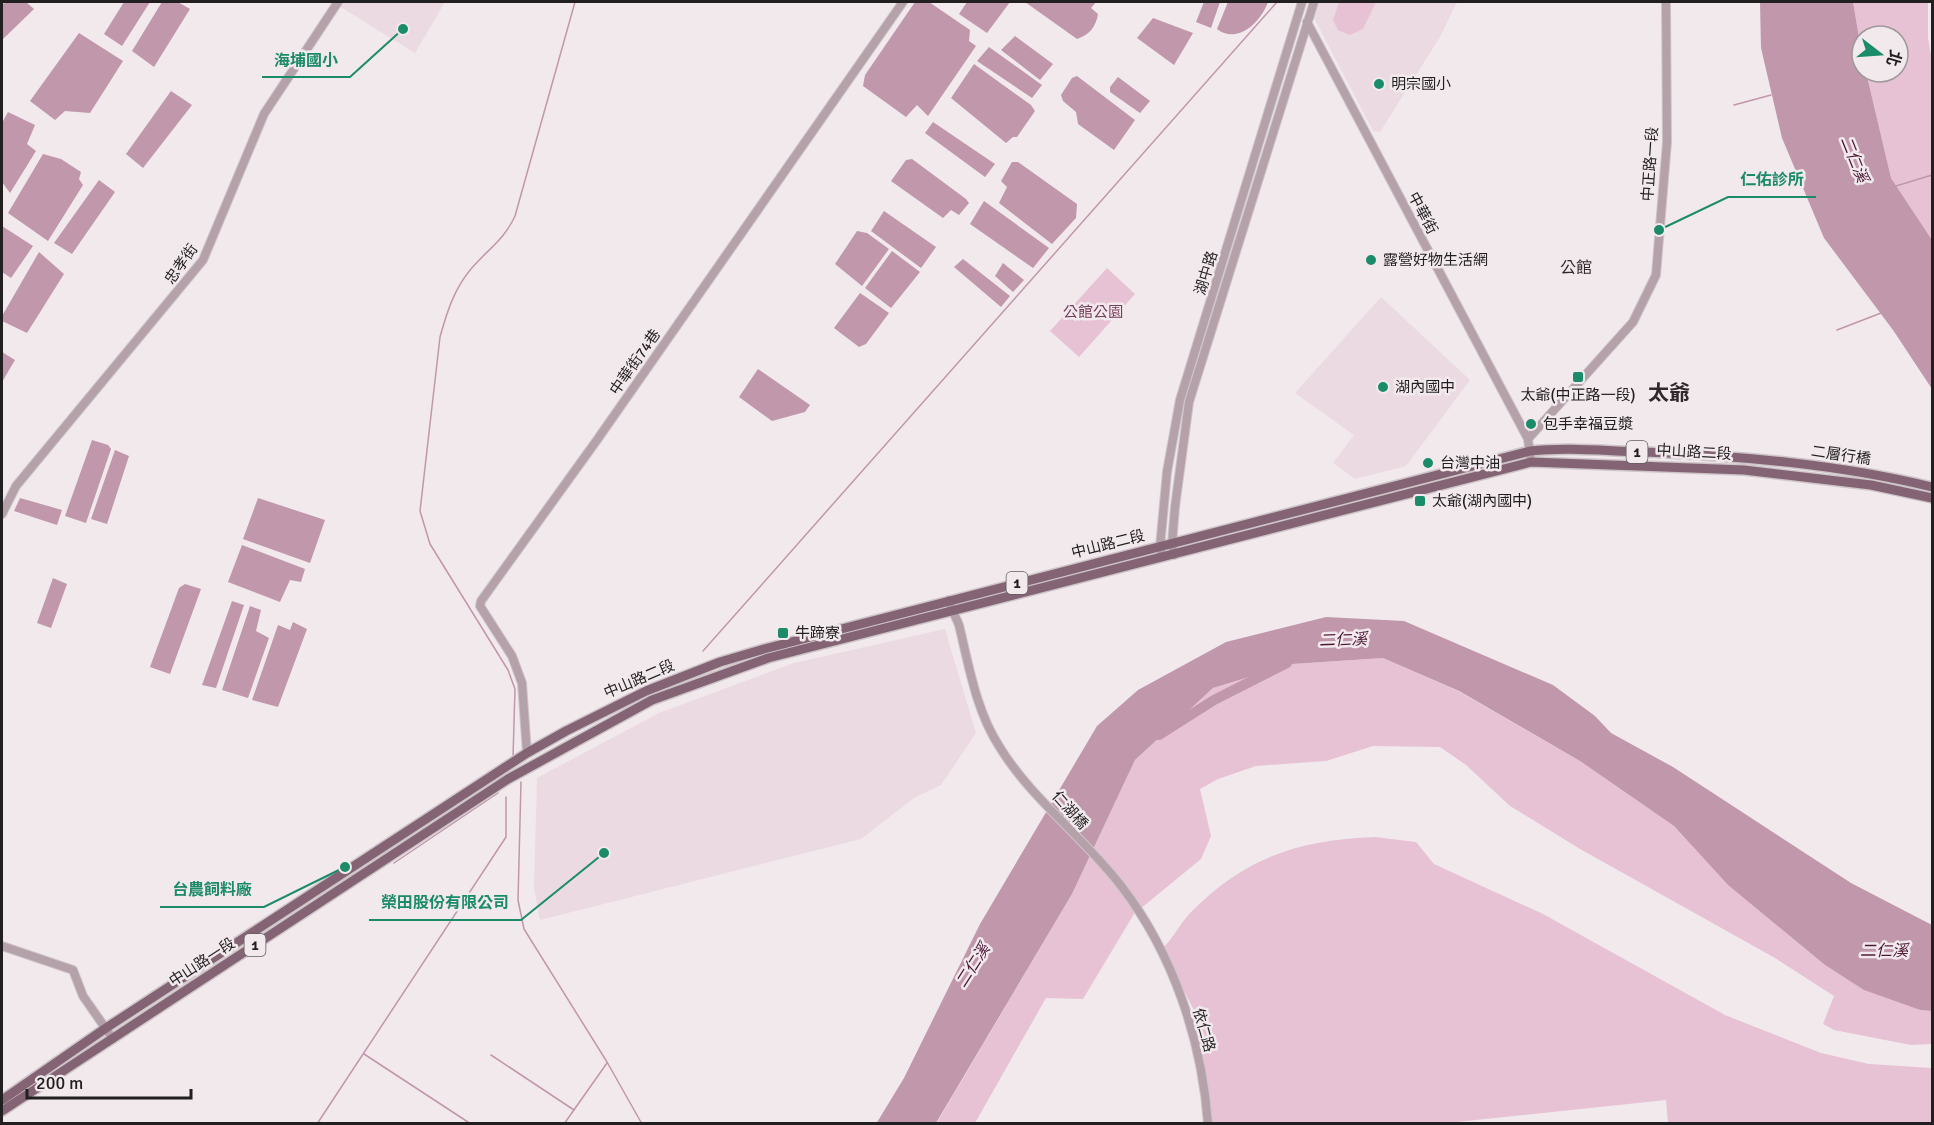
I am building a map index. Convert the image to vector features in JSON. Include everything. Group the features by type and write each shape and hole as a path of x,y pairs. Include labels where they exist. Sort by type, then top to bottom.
{"main road":[{"name":"中山路二段","path":"507,774 524,756 626,701 720,662 949,600 1530,451 1556,448 1604,449 1744,458"},
{"name":"二層行橋","path":"1744,458 1867,473 1932,487"},
{"name":"中山路二段","path":"507,774 526,770 652,700 719,674 780,655 1531,462 1744,470"},
{"name":"二層行橋","path":"1744,470 1871,485 1932,498"},
{"name":"中山路一段","path":"2,1100 106,1028 507,774"},
{"name":"中山路一段","path":"2,1111 507,774"}],"street":[{"name":"忠孝街","path":"2,514 16,486 204,260 264,114 338,2"},
{"name":"中華街74巷","path":"524,756 522,683 512,656 480,606 481,601 597,440 903,2"},
{"name":"湖中路","path":"1174,555 1172,544 1189,402 1314,2"},
{"name":"中正路一段","path":"1528,439 1634,322 1656,275 1667,142 1666,2"},
{"name":"湖中路","path":"1162,557 1160,547 1167,472 1180,400 1299,3"},
{"name":"中華街","path":"1299,3 1307,23 1528,439"},
{"path":"1528,439 1531,462"},
{"name":"仁湖橋","path":"949,600 987,725 1006,757 1121,886 1159,949"},
{"path":"2,946 73,970 83,996 113,1039"},
{"name":"依仁路","path":"1159,949 1191,1028 1203,1081 1208,1124"}],"shaded area":[{"path":"342,2 445,2 415,53 339,6"},
{"name":"明宗國小","path":"1319,2 1457,2 1440,37 1380,132 1373,131 1314,18"},
{"name":"湖內國中","path":"1381,297 1470,380 1406,466 1355,479 1333,463 1354,435 1295,393"},
{"path":"945,629 976,733 941,785 914,798 861,839 540,920 534,888 537,778 659,713 794,663"}],"green space":[{"path":"1339,2 1376,2 1363,29 1350,35 1338,30 1333,20"},
{"path":"1853,2 1928,2 1928,38 1932,61 1932,240 1891,178 1869,84 1910,84 1910,24 1857,24"},
{"name":"公館公園","path":"1107,268 1135,294 1079,357 1050,331"},
{"path":"1383,658 1458,691 1580,761 1674,826 1728,885 1825,965 1865,990 1920,1010 1932,1011 1932,1044 1911,1045 1834,1030 1823,1024 1834,996 1775,958 1580,849 1510,806 1466,765 1440,747 1373,746 1326,761 1256,766 1218,779 1200,789 1211,836 1201,859 1134,914 1083,999 1046,998 975,1123 936,1124 1072,894 1135,760 1213,688 1292,664"},
{"path":"1375,837 1416,842 1434,864 1543,914 1725,1015 1821,1053 1869,1064 1932,1068 1932,1123 1668,1123 1666,1100 1447,1123 1210,1123 1195,1012 1162,949 1185,919 1213,891 1255,864 1299,847 1323,842"}],"water":[{"path":"26,2 34,9 2,40 2,4"},
{"path":"124,2 150,2 122,46 104,34"},
{"path":"162,2 178,2 190,9 154,67 132,51"},
{"path":"915,2 929,2 970,30 969,41 976,46 928,116 917,105 906,117 863,86 865,75"},
{"path":"967,2 1010,2 987,33 959,14"},
{"path":"1025,2 1096,2 1091,8 1098,14 1096,23 1091,30 1077,39"},
{"path":"1204,2 1220,2 1211,28 1196,22"},
{"path":"1228,2 1268,2 1254,24 1240,33 1232,34 1217,29"},
{"name":"二仁溪","path":"1760,2 1853,2 1857,24 1850,24 1850,84 1869,84 1891,178 1932,240 1932,389 1893,330 1824,238 1782,138 1761,48"},
{"path":"1153,18 1193,33 1174,65 1137,38"},
{"path":"79,33 123,61 90,113 65,111 55,120 30,101"},
{"path":"1015,36 1053,64 1040,80 1001,50"},
{"path":"989,47 1042,85 1032,98 977,61"},
{"path":"974,64 1031,105 1035,111 1017,137 1013,137 1006,143 951,98"},
{"path":"1077,76 1135,120 1114,150 1078,124 1076,112 1063,101 1061,95 1072,78"},
{"path":"1118,77 1150,101 1140,113 1110,92 1110,87"},
{"path":"171,91 192,105 143,168 126,154"},
{"path":"8,112 35,125 27,144 36,151 10,193 2,182 2,123"},
{"path":"933,122 995,164 985,177 925,133"},
{"path":"43,154 61,159 81,172 79,179 83,185 48,241 8,213"},
{"path":"912,159 966,199 969,203 959,215 951,210 943,218 891,181 906,160"},
{"path":"1012,162 1018,162 1077,204 1076,218 1052,244 999,203 1007,187 1001,181"},
{"path":"99,180 115,192 72,254 54,243"},
{"path":"984,201 1049,248 1033,268 970,224"},
{"path":"884,211 936,247 921,268 871,231"},
{"path":"2,226 33,246 11,278 2,272"},
{"path":"857,231 867,233 889,249 862,286 835,264"},
{"path":"892,251 920,272 891,308 865,288"},
{"path":"39,252 64,274 27,333 2,321 2,316"},
{"path":"963,259 1010,296 1001,307 954,267"},
{"path":"1003,263 1024,280 1013,292 995,276"},
{"path":"860,293 889,313 866,344 859,347 834,328"},
{"path":"2,352 15,360 2,382"},
{"path":"758,369 810,405 805,412 772,421 739,397"},
{"path":"92,440 108,445 111,449 86,523 65,516"},
{"path":"115,450 129,456 107,524 91,519"},
{"path":"20,498 62,510 57,525 14,511"},
{"path":"258,498 325,520 310,563 243,539"},
{"path":"242,545 305,569 301,582 290,580 280,602 228,582"},
{"path":"53,578 67,584 51,628 37,623"},
{"path":"185,584 201,589 170,674 150,667 179,588"},
{"path":"232,601 244,605 216,688 202,685"},
{"path":"250,606 261,610 256,631 269,638 248,698 222,690"},
{"name":"二仁溪","path":"1326,617 1404,621 1553,685 1595,716 1611,733 1673,767 1851,883 1932,925 1932,1011 1920,1010 1864,990 1825,965 1728,885 1674,826 1580,761 1459,691 1383,658 1292,664 1213,688 1135,760 1072,894 936,1123 876,1124 904,1078 980,924 1097,726 1138,690 1226,642"},
{"path":"293,622 307,629 278,707 252,700 278,625 290,630"}],"waterway":[{"path":"513,757 515,689 508,670 430,544 420,511 440,337 445,319 465,277 501,238 515,216 575,2"},
{"path":"703,651 1277,2"},
{"path":"1734,105 1771,95"},
{"path":"1896,186 1932,175"},
{"path":"1837,330 1881,313"},
{"name":"二仁溪","path":"1159,735 1214,700 1287,663"},
{"path":"521,782 518,900 524,929 607,1062 642,1124"},
{"path":"394,863 498,793"},
{"path":"317,1124 506,837 506,797"},
{"path":"364,1054 471,1124"},
{"path":"491,1055 574,1110"},
{"path":"564,1124 607,1063"}],"place":[{"name":"海埔國小","path":"403,29"},
{"name":"明宗國小","path":"1379,84"},
{"name":"仁佑診所","path":"1659,230"},
{"name":"露營好物生活網","path":"1371,260"},
{"name":"太爺(中正路一段)","path":"1578,377"},
{"name":"湖內國中","path":"1383,387"},
{"name":"包手幸福豆漿","path":"1531,424"},
{"name":"台灣中油","path":"1428,463"},
{"name":"太爺(湖內國中)","path":"1420,501"},
{"name":"牛蹄寮","path":"783,633"},
{"name":"榮田股份有限公司","path":"604,853"},
{"name":"台農飼料廠","path":"345,867"}],"district":[{"name":"公館","path":"1576,267"},
{"name":"太爺","path":"1669,393"}]}
